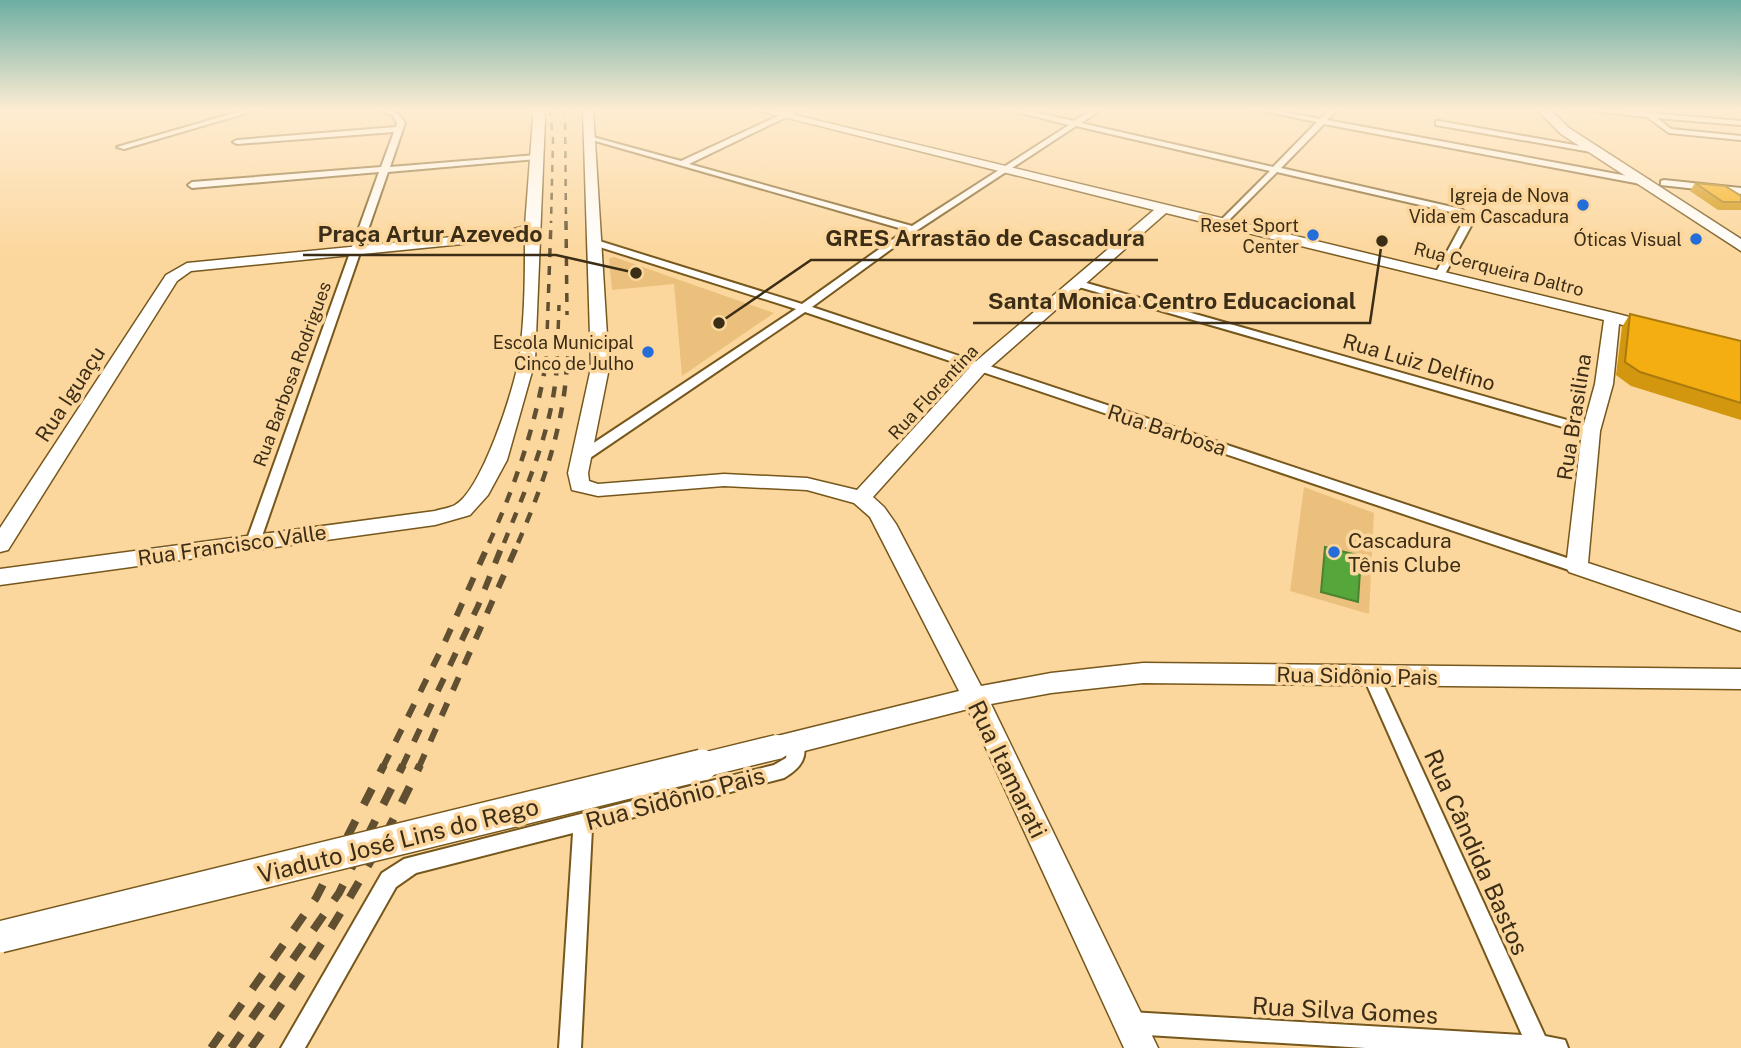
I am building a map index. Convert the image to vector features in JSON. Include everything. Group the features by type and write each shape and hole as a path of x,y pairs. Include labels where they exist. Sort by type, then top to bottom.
{"main road":[{"path":"356,250 496,237 532,238 537,158"},
{"path":"590,158 600,368 577,482 589,489 757,480 807,485 861,498"},
{"name":"Rua Cerqueira Daltro","path":"961,158 1676,333"},
{"path":"1608,158 1741,246"},
{"path":"1624,158 1741,233"},
{"name":"Rua Florentina","path":"861,498 980,367 1165,207"},
{"name":"Rua Francisco Valle","path":"0,576 435,518 463,510 478,495 497,460 527,361 532,301 532,238"},
{"name":"Rua Iguaçu","path":"0,545 171,278 180,270 217,263 356,250"},
{"name":"Rua Brasilina","path":"1577,567 1591,431 1604,384 1612,317"},
{"name":"Rua Itamarati","path":"861,498 877,512 885,524 975,698 1136,1036"},
{"name":"Rua Barbosa","path":"1577,567 1741,622"},
{"name":"Rua Sidônio Pais","path":"786,744 1049,682 1143,673 1741,679"},
{"name":"Viaduto José Lins do Rego","path":"0,937 786,744"}],"street":[{"name":"Rua Barbosa Rodrigues","path":"253,542 389,158"},
{"path":"192,185 526,158"},
{"path":"660,158 914,229"},
{"path":"682,164 695,158"},
{"path":"582,457 803,309 914,229 1020,158"},
{"path":"1232,158 1446,207 1465,215 1468,223 1440,274"},
{"path":"1225,221 1287,158"},
{"path":"1518,158 1646,182"},
{"path":"1664,183 1741,191"},
{"name":"Rua Barbosa","path":"593,242 980,367 1577,567"},
{"name":"Rua Luiz Delfino","path":"1076,283 1591,431"},
{"name":"Rua Cândida Bastos","path":"1371,676 1545,1048"},
{"name":"Rua Sidônio Pais","path":"292,1048 389,880 411,865 784,769 795,759 786,744"},
{"path":"570,1048 583,822"},
{"name":"Rua Silva Gomes","path":"1136,1036 1545,1048"}],"shaded area":[{"path":"614,257 774,313 682,376 674,284 612,290 609,258"},
{"name":"Cascadura Tênis Clube","path":"1304,487 1374,513 1369,614 1290,591"},
{"path":"1325,547 1361,556 1358,602 1321,592"}],"building":[{"path":"1695,183 1725,186 1741,196 1741,202 1723,202"},
{"path":"1630,314 1741,341 1741,403 1640,372 1625,362"}],"railway":[{"path":"551,223 553,158"},
{"path":"565,158 566,223"},
{"path":"546,365 551,221"},
{"path":"566,221 567,315"},
{"path":"557,365 559,305"},
{"path":"567,365 568,354"},
{"path":"489,543 524,454 546,363"},
{"path":"504,543 545,432 557,363"},
{"path":"518,543 551,455 562,410 567,363"},
{"path":"384,766 444,644 490,541"},
{"path":"402,767 478,606 504,541"},
{"path":"419,767 519,541"},
{"path":"251,1048 342,911 420,765"},
{"path":"211,1048 316,898 384,766"},
{"path":"231,1048 339,893 402,767"}],"place":[{"name":"Igreja de Nova Vida em Cascadura","path":"1583,205"},
{"name":"Reset Sport Center","path":"1313,235"},
{"name":"Óticas Visual","path":"1696,239"},
{"name":"Santa Monica Centro Educacional","path":"1382,241"},
{"name":"Praça Artur Azevedo","path":"636,273"},
{"name":"GRES Arrastão de Cascadura","path":"719,323"},
{"name":"Escola Municipal Cinco de Julho","path":"648,352"},
{"name":"Cascadura Tênis Clube","path":"1334,552"}]}
